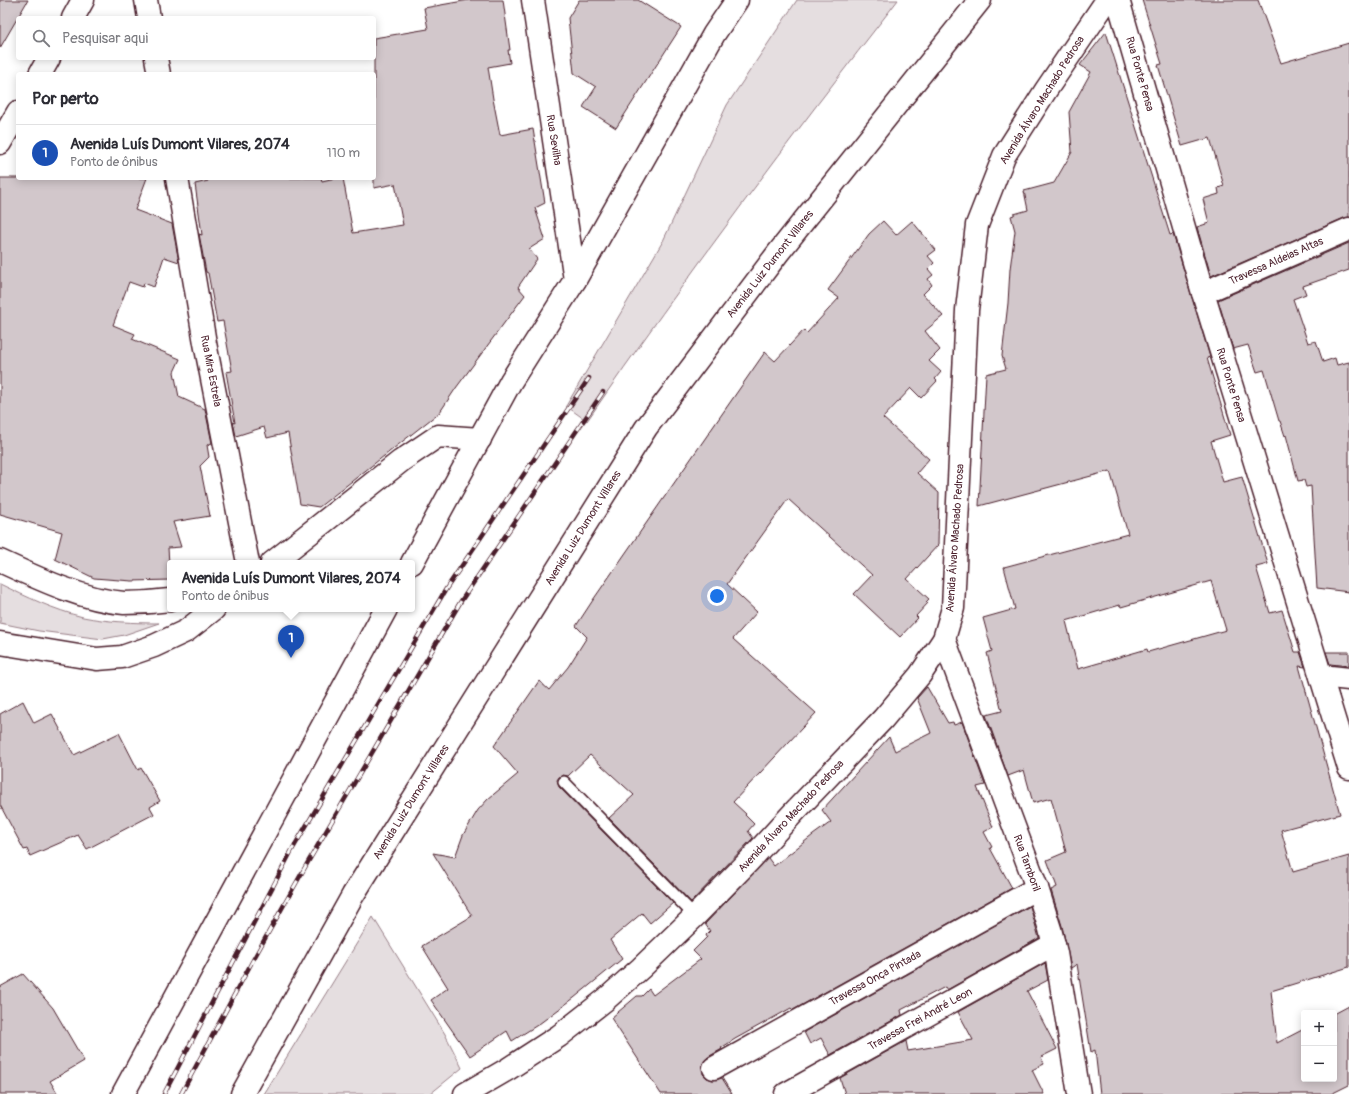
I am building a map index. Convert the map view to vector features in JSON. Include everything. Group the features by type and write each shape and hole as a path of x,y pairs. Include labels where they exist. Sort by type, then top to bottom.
{"street":[{"path":"74,16 83,0"},
{"path":"146,0 149,16"},
{"name":"Rua Sevilha","path":"533,0 575,280"},
{"path":"414,560 511,381 575,280 714,34 738,0"},
{"name":"Avenida Luiz Dumont Villares","path":"242,1094 353,895 646,428 778,253 980,0"},
{"name":"Avenida Álvaro Machado Pedrosa","path":"465,1094 508,1069 559,1036 610,996 641,968 748,862 883,720 920,675 944,640 953,608 967,310 977,225 1004,156 1046,90 1107,0"},
{"name":"Rua Ponte Pensa","path":"1118,0 1203,293 1349,768"},
{"path":"41,72 48,60"},
{"path":"156,60 159,72"},
{"path":"0,143 16,115"},
{"name":"Rua Mira Estrela","path":"176,180 205,343 247,560"},
{"name":"Travessa Aldeias Altas","path":"1203,293 1349,229"},
{"path":"276,560 401,461 438,436 480,439"},
{"path":"0,561 41,579 88,596 124,603 167,600"},
{"path":"0,642 97,659 122,657 154,646 186,631 210,612"},
{"path":"123,1094 384,612"},
{"name":"Rua Tamboril","path":"944,640 1037,888 1054,944 1079,1094"},
{"path":"1321,676 1349,680"},
{"name":"Travessa Onça Pintada","path":"714,1068 1037,888"},
{"name":"Travessa Frei André Leon","path":"786,1094 810,1088 1054,944"}],"lane":[{"path":"564,782 695,916"}],"shaded area":[{"path":"797,0 898,0 818,103 740,208 662,314 587,421 566,406 663,241 727,105"},
{"path":"0,584 51,607 83,617 121,622 159,623 124,635 103,639 39,631 0,623"},
{"path":"373,917 445,1034 462,1068 430,1094 264,1094"}],"building":[{"path":"0,0 28,0 19,16 16,16 16,21 0,48"},
{"path":"469,0 503,0 510,50 508,50 510,63 488,67 493,99 500,135 533,129 545,203 535,208 545,239 529,249 537,259 518,287 525,295 440,412 319,507 300,504 288,433 267,438 264,427 236,436 226,372 232,371 223,321 217,322 208,273 206,272 199,234 202,235 195,184 208,180 343,180 353,233 403,225 395,184 374,188 374,180 376,180 376,72 374,72 374,60 376,60 376,38 428,29 424,8"},
{"path":"579,0 638,0 681,27 616,128 583,107 596,87 574,73 568,18"},
{"path":"1142,0 1258,0 1281,63 1349,43 1349,217 1211,276 1197,227 1209,223 1203,199 1219,194 1218,188 1224,186 1210,138 1182,146 1158,65 1162,64"},
{"path":"1106,32 1170,235 1173,234 1210,357 1207,358 1230,435 1211,441 1223,482 1242,477 1268,564 1256,567 1270,613 1282,610 1295,652 1300,652 1305,667 1299,666 1340,814 1281,830 1293,872 1349,856 1349,967 1271,991 1277,1043 1301,1031 1301,1082 1337,1082 1337,1012 1349,1006 1349,1085 1331,1094 1100,1094 1095,1050 1091,1052 1077,964 1071,968 1062,926 1051,890 1057,887 1047,860 1066,852 1051,798 1033,803 1024,770 1008,776 986,715 1002,711 987,653 992,651 983,618 1015,609 1004,567 1128,534 1110,471 979,506 986,374 1006,369 1002,356 1015,231 1011,216 1028,210 1024,191 1054,183 1072,152 1069,112 1091,72 1080,65","holes":["1211,581 1226,630 1148,652 1147,649 1078,669 1066,621"]},
{"path":"0,178 16,178 16,180 146,180 135,210 172,224 179,262 164,257 154,287 144,283 143,287 129,282 113,325 135,334 132,339 180,359 174,372 179,397 205,409 212,443 207,445 209,457 200,466 210,516 173,522 181,547 168,548 167,580 132,581 94,578 55,559 62,532 0,514"},
{"path":"883,221 896,235 912,221 936,250 928,256 934,263 928,269 933,275 928,279 932,285 923,294 943,316 925,331 940,350 929,361 941,372 935,379 937,381 921,398 911,388 883,418 929,459 917,473 939,493 938,545 907,579 929,599 926,602 928,603 916,616 918,618 900,637 854,594 872,575 788,499 727,584 757,612 733,639 816,713 733,802 754,824 748,831 753,838 691,902 609,818 634,795 590,755 568,776 563,775 559,777 557,780 559,787 673,903 650,923 642,913 610,940 622,959 574,998 539,1024 512,1041 507,1031 470,1056 431,1000 448,988 422,946 472,916 433,853 455,857 463,835 478,810 488,799 518,774 494,746 539,681 549,690 568,667 587,637 576,626 765,352 775,361 804,330 807,333 839,298 828,290 869,234"},
{"path":"1349,243 1349,270 1303,286 1306,294 1293,299 1308,343 1316,341 1323,362 1335,358 1337,365 1349,362 1349,592 1317,588 1311,486 1306,487 1304,480 1298,481 1286,435 1285,436 1279,421 1264,370 1257,372 1248,345 1233,349 1218,300"},
{"path":"1326,652 1349,652 1349,666 1330,664"},
{"path":"927,687 948,723 953,722 954,725 962,722 985,785 977,787 993,827 984,832 992,847 990,848 1012,888 793,1010 791,1008 735,1039 708,1057 704,1061 702,1067 703,1074 707,1078 713,1080 722,1078 732,1094 661,1094 611,1018 637,996 642,996 649,989 653,995 701,959 693,951 707,937 706,935 710,931 705,924 768,858 774,866 831,822 822,810 889,737 895,751 931,733 917,698"},
{"path":"23,701 34,723 52,714 74,755 119,733 138,770 141,768 160,801 150,807 154,814 87,849 78,835 30,856 27,849 24,850 0,805 0,714"},
{"path":"1030,906 1039,938 947,990 945,987 901,1010 902,1015 830,1055 821,1038 810,1044 804,1032"},
{"path":"1045,963 1048,980 1027,991 1057,1049 1041,1057 1044,1064 1032,1070 1044,1094 845,1094 840,1078 906,1041 908,1051 973,1040 958,1012"},
{"path":"23,974 53,1008 84,1061 50,1081 58,1094 0,1094 0,987"}],"railway":[{"path":"164,1094 292,850 446,589 589,378"},
{"path":"181,1094 308,862 461,601 603,392"}],"place":[{"name":"Avenida Luís Dumont Vilares, 2074","path":"291,658"}]}
